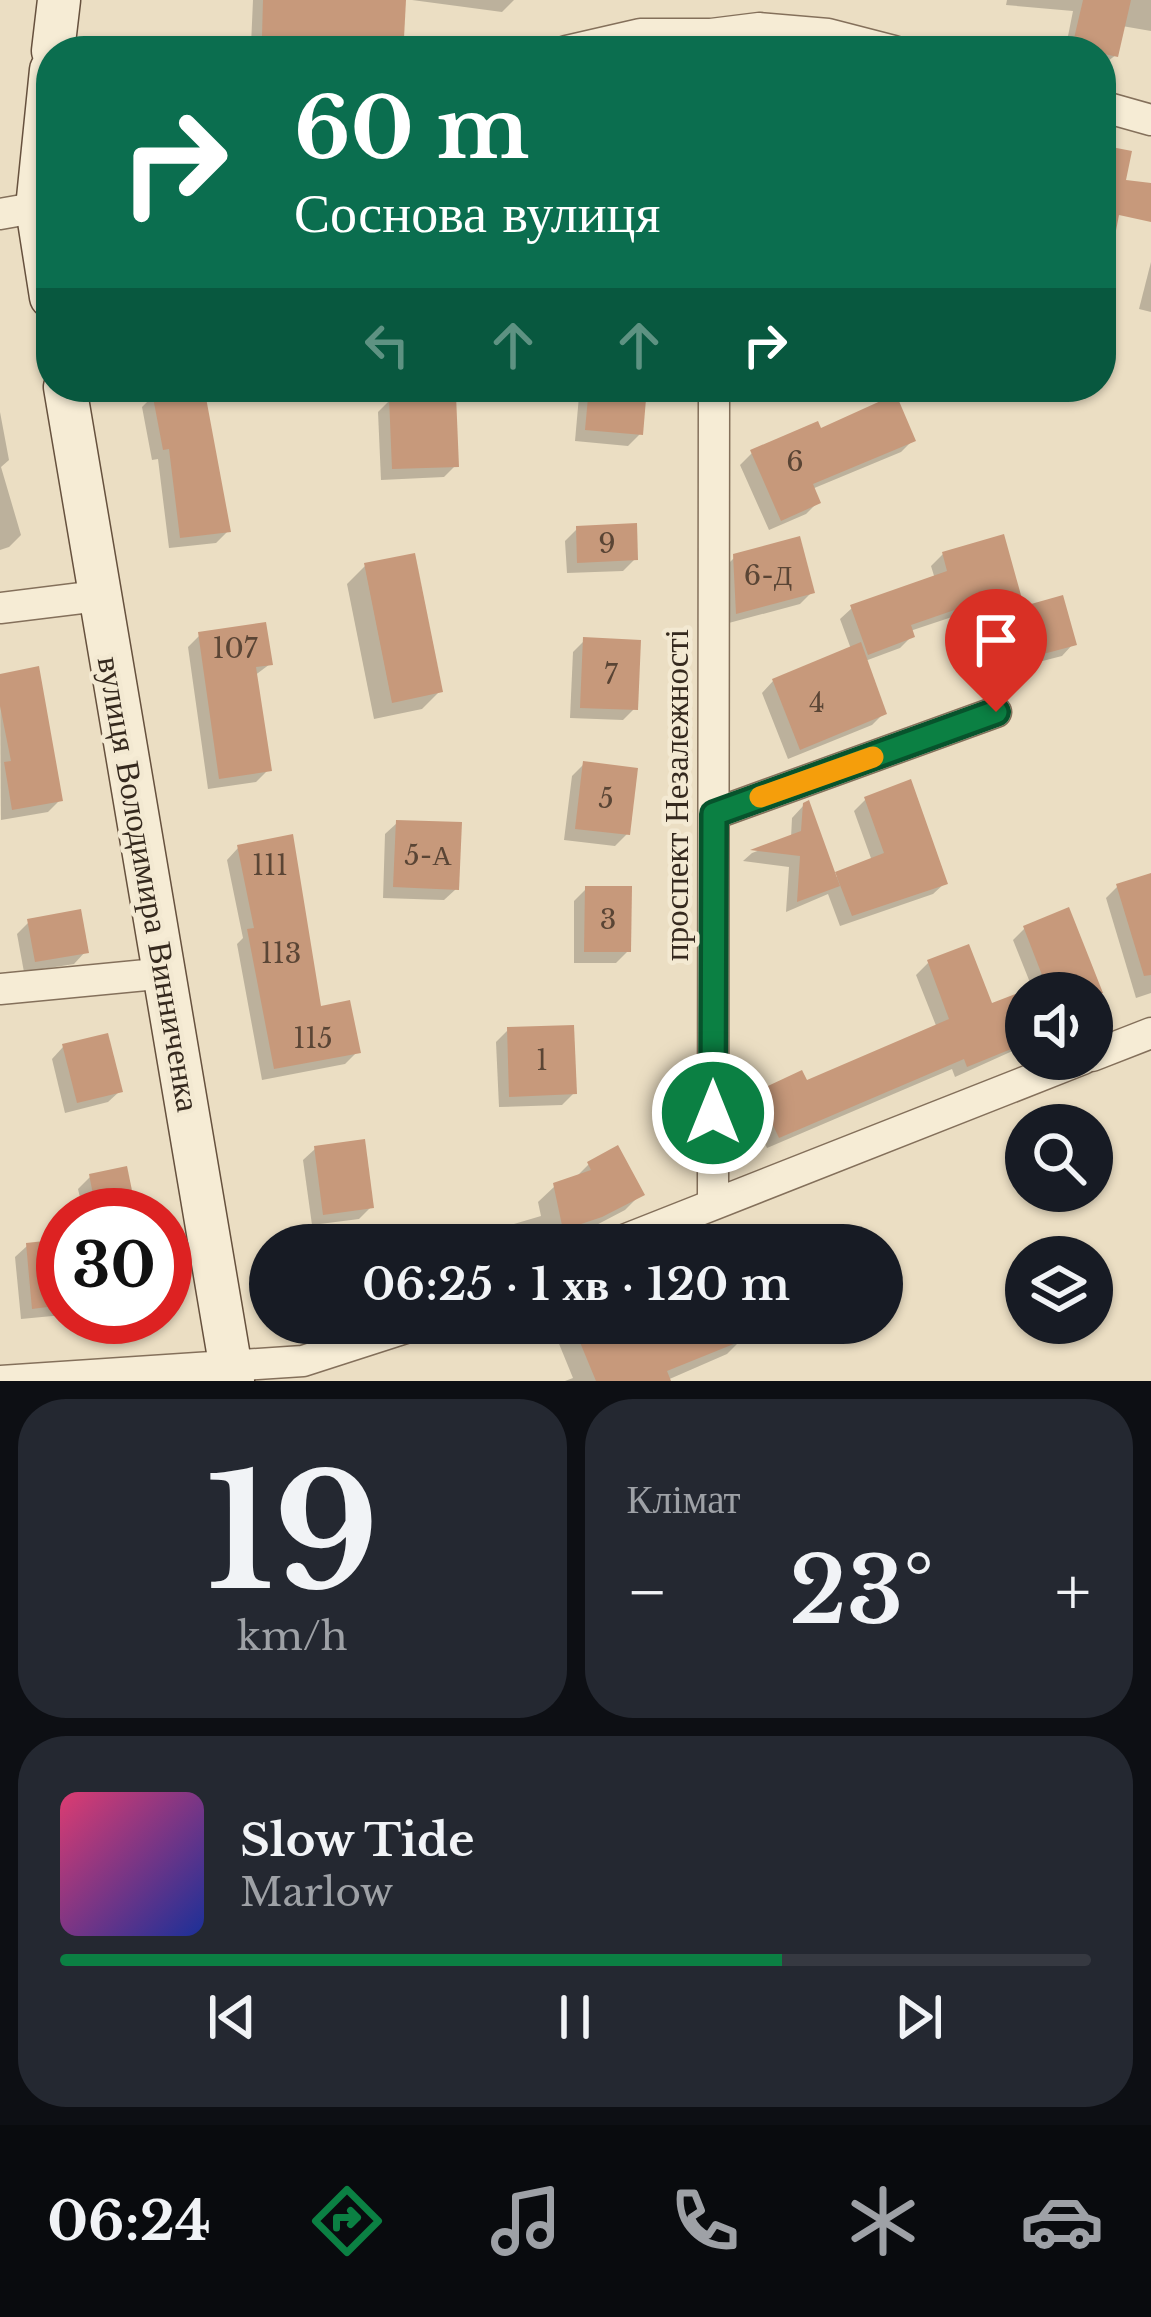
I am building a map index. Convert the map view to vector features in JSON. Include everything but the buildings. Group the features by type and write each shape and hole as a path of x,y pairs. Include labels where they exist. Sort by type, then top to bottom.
{"main road":[{"path":"54,36 58,0"},
{"path":"29,209 36,165"},
{"name":"вулиця Володимира Винниченка","path":"67,402 232,1372"}],"street":[{"path":"722,36 760,14 837,36"},
{"path":"1116,110 1151,120"},
{"name":"проспект Незалежності","path":"713,1203 714,402"},
{"path":"0,608 98,596"},
{"path":"714,814 996,712"},
{"path":"0,989 166,973"},
{"path":"1113,1048 1151,1033"},
{"path":"662,1224 1029,1080"},
{"path":"0,1381 232,1372 303,1360 354,1344"}],"slow traffic":[{"path":"760,797 873,757"}],"route":[{"path":"713,1113 714,814 996,712"}]}
